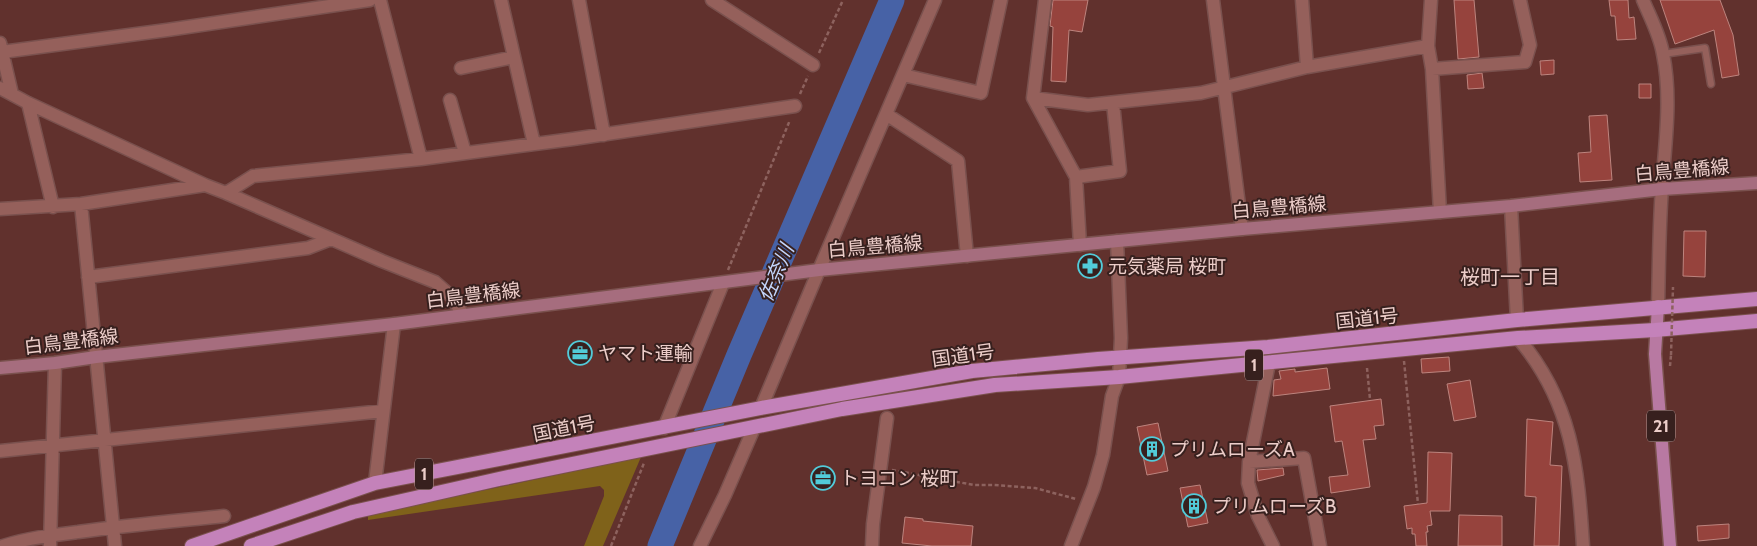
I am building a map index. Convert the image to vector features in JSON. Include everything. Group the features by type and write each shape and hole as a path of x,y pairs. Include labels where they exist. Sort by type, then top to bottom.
{"highway":[{"name":"国道1号","path":"192,546 375,483 762,408 972,371 1268,347 1658,306 1757,299"},
{"name":"国道1号","path":"251,546 353,512 499,479 842,409 995,385 1119,377 1518,338 1656,330 1757,321"}],"main road":[{"name":"白鳥豊橋線","path":"0,368 394,324 818,270 1242,228 1511,206 1662,189 1757,183"},
{"name":"21","path":"1658,306 1655,354 1670,546"}],"street":[{"path":"370,0 167,30 1,47 6,91 205,185 435,282 452,297 463,315"},
{"path":"380,0 421,159"},
{"path":"501,0 534,144"},
{"path":"579,0 604,135"},
{"path":"712,0 813,65"},
{"path":"762,408 818,270 935,0"},
{"path":"903,74 981,93 1001,0"},
{"path":"1045,0 1033,98 1076,177 1080,245"},
{"path":"1214,0 1242,228"},
{"path":"1302,0 1307,67"},
{"path":"1431,0 1428,46 1432,69 1440,212"},
{"path":"1432,69 1525,62 1530,45 1520,0"},
{"path":"1643,0 1664,54 1666,78 1667,131 1662,189 1658,306"},
{"path":"1033,98 1088,105 1201,93 1307,67 1428,46"},
{"path":"461,68 514,57"},
{"path":"450,100 464,154"},
{"path":"28,103 52,207"},
{"path":"1076,177 1120,171 1113,103"},
{"path":"226,193 253,176 464,154 796,106"},
{"path":"886,114 958,161 967,256"},
{"path":"0,209 81,204 205,185"},
{"path":"81,204 115,546"},
{"path":"1511,206 1517,320"},
{"path":"88,277 308,248 331,239"},
{"path":"1071,546 1094,487 1103,455 1112,396 1119,377 1121,338 1118,241"},
{"path":"664,428 723,283"},
{"path":"375,483 394,324"},
{"path":"1518,338 1531,353 1549,381 1570,433 1578,483 1583,546"},
{"path":"50,541 55,363"},
{"path":"1269,363 1249,462 1248,483 1258,516 1273,546"},
{"path":"0,451 383,410"},
{"path":"872,546 873,524 887,418"},
{"path":"700,546 725,495 754,428"},
{"path":"1249,462 1304,458 1320,546"},
{"path":"3,546 14,542 50,541 113,527 224,516"}],"lane":[{"path":"1664,54 1705,48 1710,84"}],"path":[{"path":"723,283 813,65 843,0"},
{"path":"1671,355 1673,287"},
{"path":"1404,361 1418,504"},
{"path":"1367,368 1370,399"},
{"path":"611,546 656,446"},
{"path":"880,468 974,485 1035,488 1087,502"}],"shaded area":[{"path":"641,457 603,546 584,546 604,496 604,490 600,486 368,520 368,515"}],"building":[{"path":"1053,0 1088,0 1082,32 1069,30 1066,82 1051,81 1053,27 1050,26"},
{"path":"1454,0 1474,0 1479,57 1458,59"},
{"path":"1609,0 1628,0 1629,18 1634,17 1636,39 1617,40 1615,16 1611,16"},
{"path":"1660,0 1720,0 1733,35 1739,75 1722,78 1714,30 1675,44"},
{"path":"1554,60 1554,74 1541,75 1540,61"},
{"path":"1482,73 1484,88 1468,89 1467,75"},
{"path":"1639,84 1651,84 1651,98 1639,98"},
{"path":"1607,115 1612,180 1580,182 1578,153 1591,152 1589,116"},
{"path":"1684,231 1706,231 1705,277 1683,276"},
{"path":"1449,357 1450,371 1422,373 1421,359"},
{"path":"1327,368 1330,389 1273,396 1274,380 1281,379 1279,371 1295,369 1295,372"},
{"path":"1470,380 1476,417 1454,421 1447,384"},
{"path":"1381,399 1384,425 1374,426 1376,439 1363,440 1370,487 1331,493 1329,477 1348,475 1342,441 1335,442 1330,406"},
{"path":"1527,419 1553,422 1550,465 1562,466 1559,546 1534,546 1536,497 1525,496"},
{"name":"プリムローズA","path":"1158,423 1168,471 1147,475 1137,427"},
{"path":"1428,452 1452,453 1450,511 1430,511 1432,525 1427,526 1427,546 1416,546 1415,534 1412,534 1412,528 1407,529 1404,506 1427,503"},
{"path":"1283,468 1284,475 1258,481 1257,470"},
{"name":"プリムローズB","path":"1200,485 1208,523 1188,527 1180,488"},
{"path":"1459,515 1502,516 1502,546 1458,546"},
{"path":"905,517 923,519 923,521 973,526 971,546 932,546 902,543"},
{"path":"1729,524 1729,538 1698,541 1697,526"}],"waterway":[{"name":"佐奈川","path":"660,546 739,355 892,0"}],"place":[{"name":"元気薬局 桜町","path":"1090,266"},
{"name":"ヤマト運輸","path":"580,353"},
{"name":"プリムローズA","path":"1152,449"},
{"name":"トヨコン 桜町","path":"823,478"},
{"name":"プリムローズB","path":"1194,506"}],"district":[{"name":"桜町一丁目","path":"1510,277"}]}
